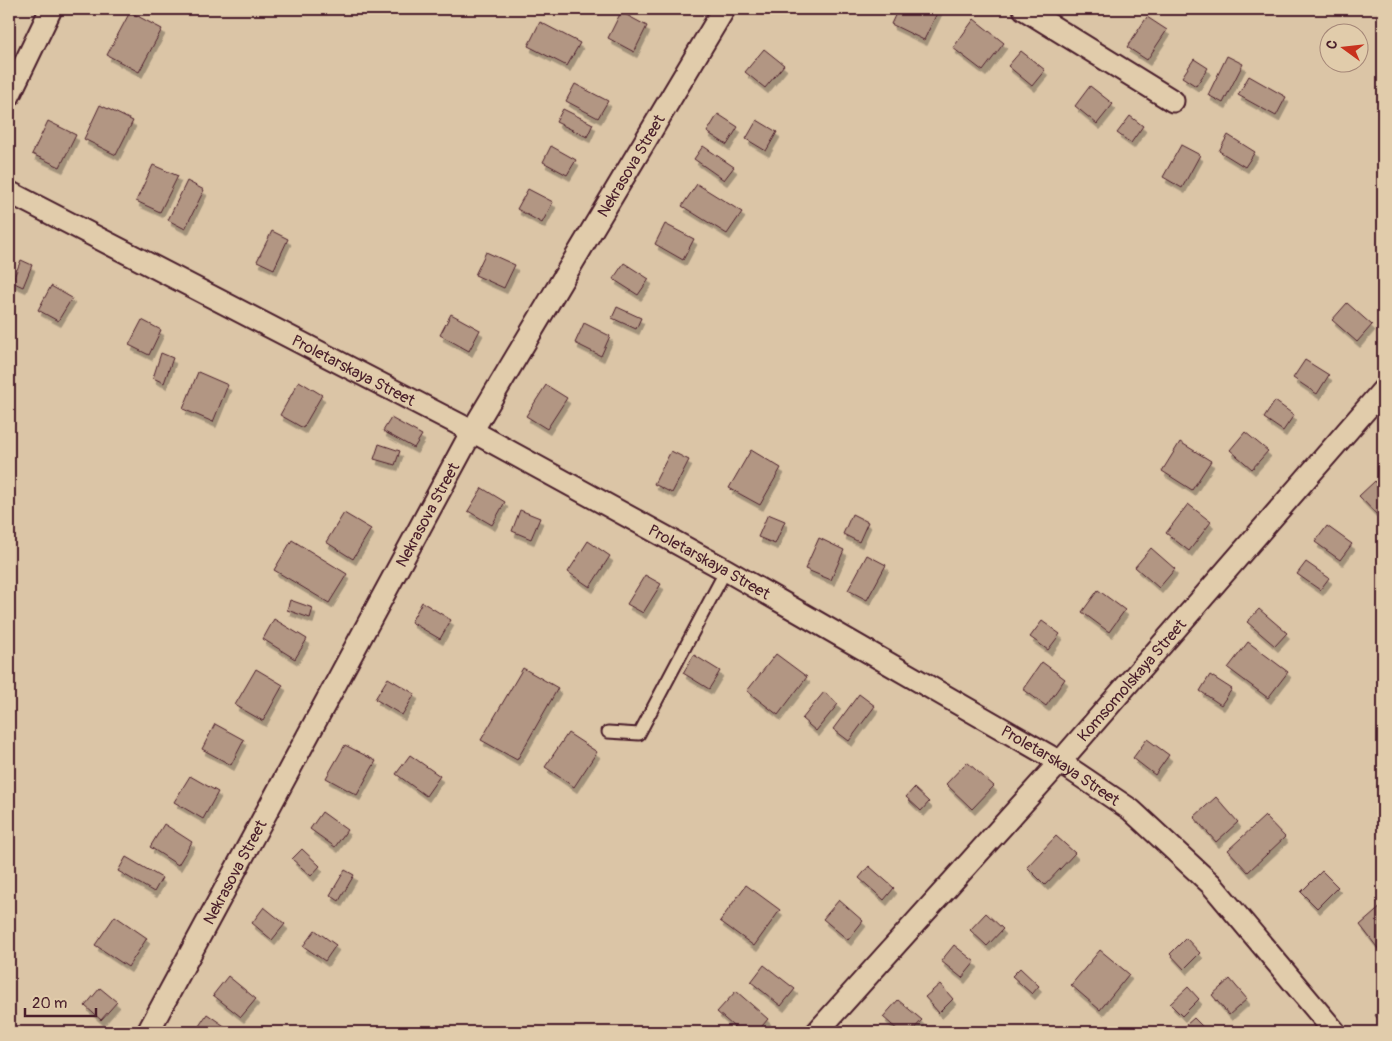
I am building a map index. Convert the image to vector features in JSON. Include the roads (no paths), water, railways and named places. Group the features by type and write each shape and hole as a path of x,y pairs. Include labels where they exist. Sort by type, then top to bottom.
{"street":[{"path":"9,96 51,9"},
{"name":"Nekrasova Street","path":"148,1032 472,432 724,9"},
{"path":"1024,9 1173,101"},
{"name":"Proletarskaya Street","path":"9,192 472,432 726,570 1060,762 1131,810 1211,884 1335,1032"},
{"name":"Komsomolskaya Street","path":"817,1032 1060,762 1383,390"}],"lane":[{"path":"608,732 639,734 726,570"}]}
